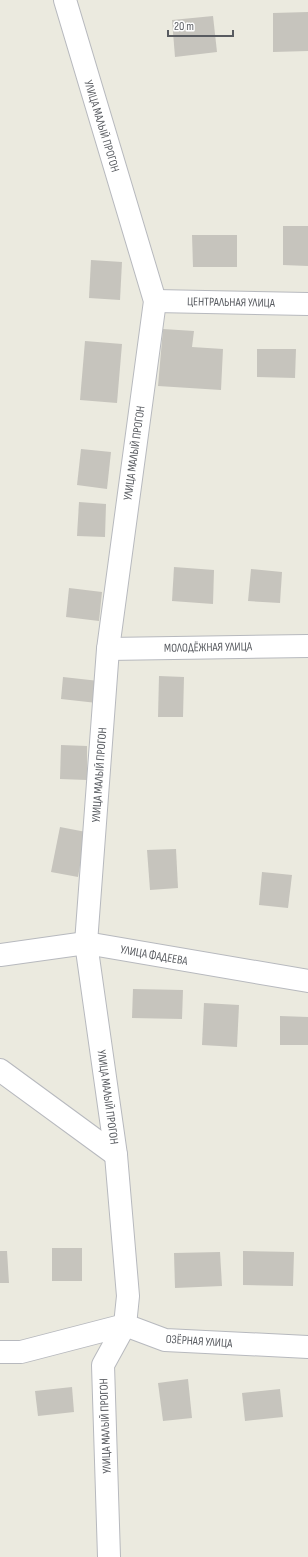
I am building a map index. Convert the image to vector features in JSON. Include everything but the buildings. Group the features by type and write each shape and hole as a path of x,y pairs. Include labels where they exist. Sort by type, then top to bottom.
{"street":[{"name":"УЛИЦА МАЛЫЙ ПРОГОН","path":"65,0 154,301 108,649 86,943 116,1154 128,1296 124,1325 103,1365 109,1557"},
{"name":"ЦЕНТРАЛЬНАЯ УЛИЦА","path":"154,301 308,304"},
{"name":"МОЛОДЁЖНАЯ УЛИЦА","path":"108,649 308,646"},
{"name":"УЛИЦА ФАДЕЕВА","path":"0,955 86,943 308,981"},
{"path":"0,1070 116,1154"},
{"path":"0,1352 21,1352 124,1325"},
{"name":"ОЗЁРНАЯ УЛИЦА","path":"124,1325 165,1340 308,1347"}]}
